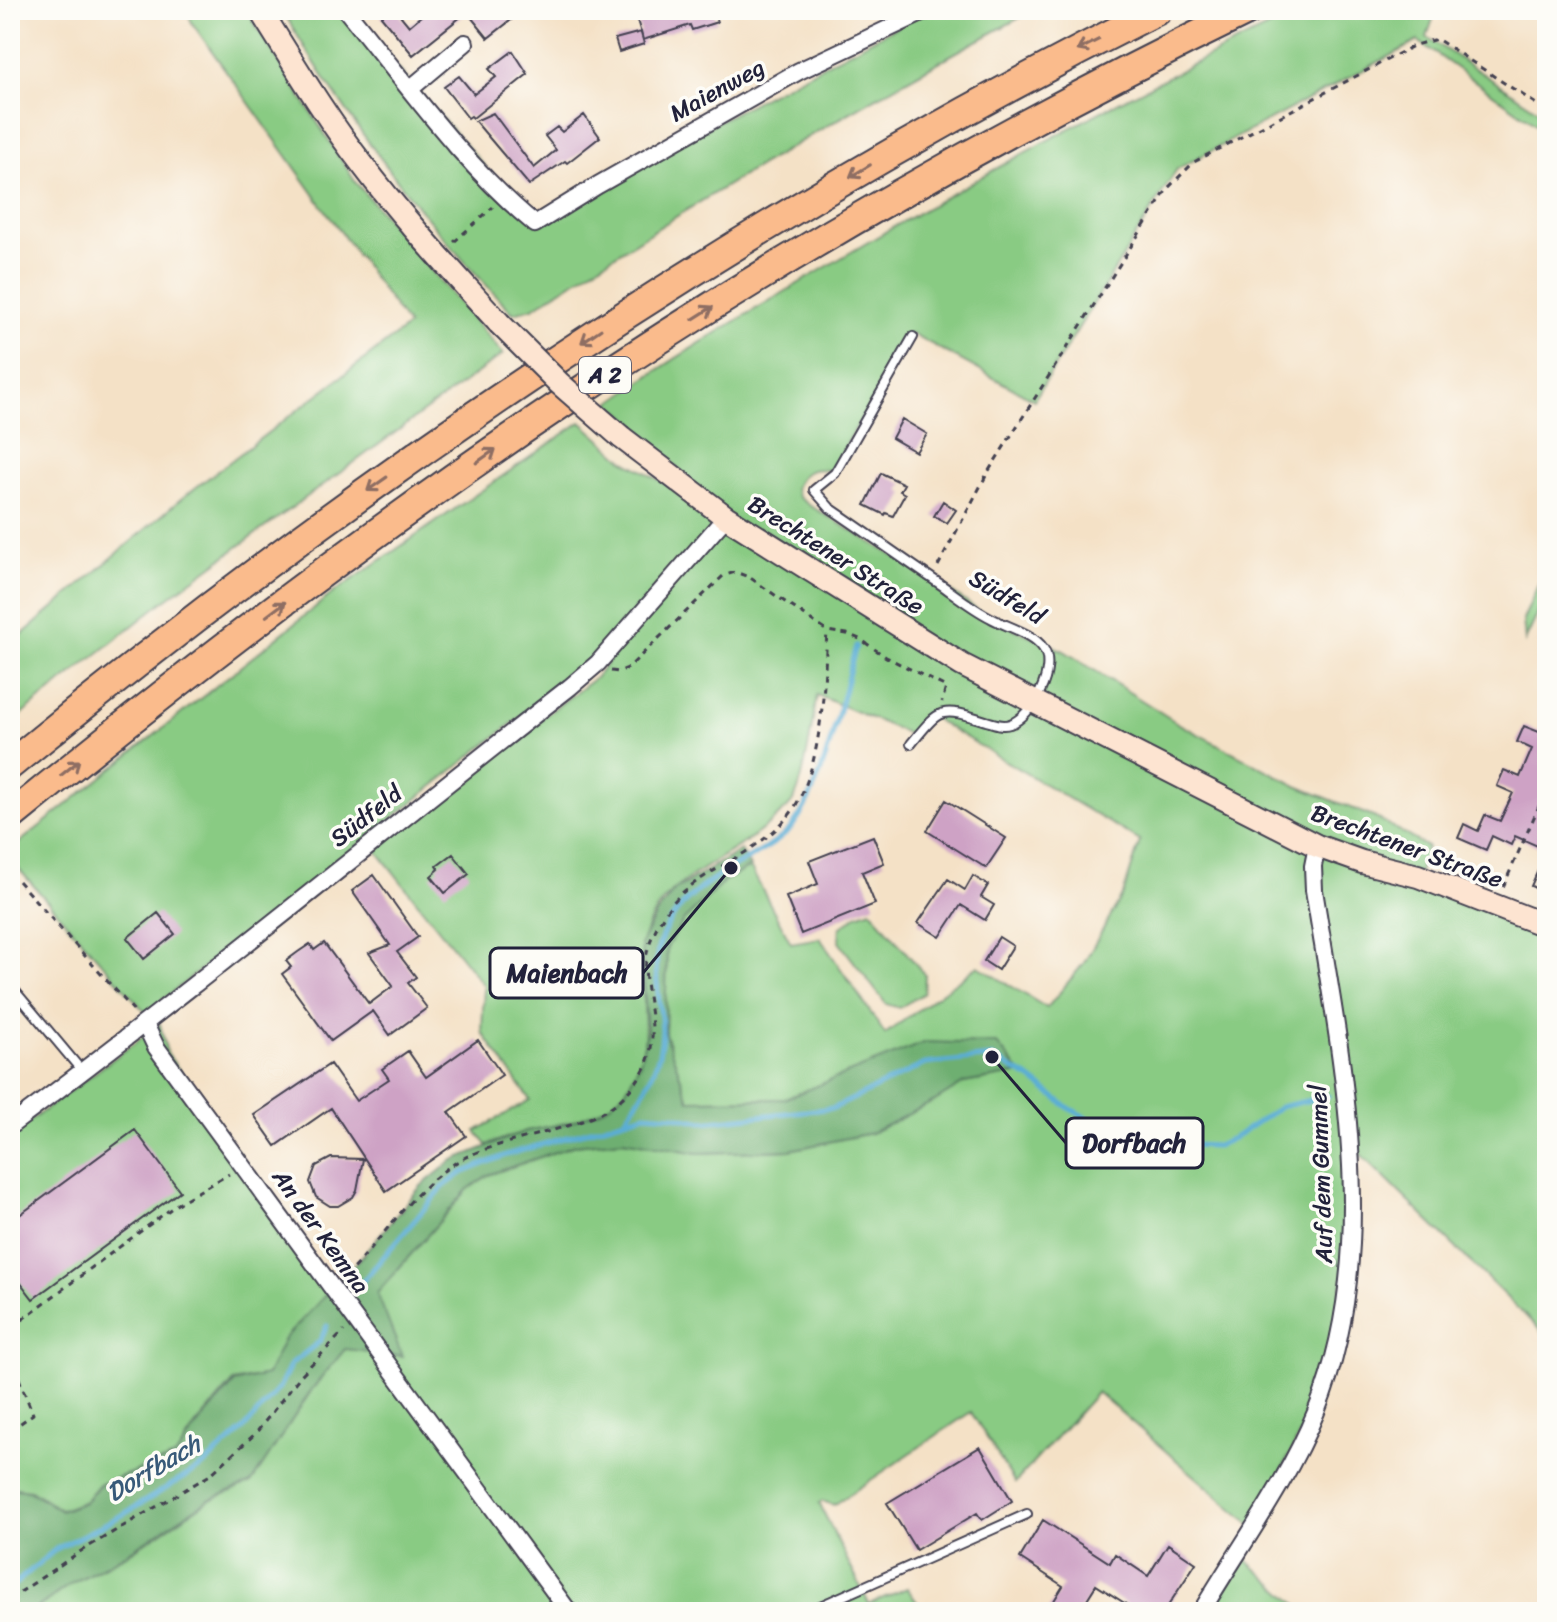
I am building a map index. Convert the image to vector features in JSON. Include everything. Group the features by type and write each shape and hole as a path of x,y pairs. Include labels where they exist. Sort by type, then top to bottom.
{"highway":[{"name":"A 2","path":"10,765 175,634 320,525 600,330 922,134 1158,10"},
{"name":"A 2","path":"10,817 169,688 551,410 769,271 976,151 1145,60 1249,10"}],"street":[{"name":"Brechtener Straße","path":"260,10 360,163 409,224 499,323 559,383 621,437 726,517 962,665 1317,846 1362,862 1418,876 1547,926"},
{"path":"346,10 410,89 465,43"},
{"name":"Maienweg","path":"410,89 491,182 535,224 799,71 928,10"},
{"name":"Südfeld","path":"10,1126 145,1024 598,663 726,517"},
{"name":"Auf dem Gummel","path":"1201,1612 1271,1500 1315,1412 1338,1342 1345,1308 1351,1224 1348,1142 1339,1044 1314,890 1313,866 1317,846"},
{"name":"An der Kemna","path":"145,1024 156,1047 569,1612"}],"lane":[{"name":"Südfeld","path":"913,337 835,473 814,490 830,508 932,579 988,617 1034,639 1045,649 1044,683 1034,704"},
{"path":"911,744 933,716 942,713 954,711 1001,725 1012,724 1034,704"},
{"path":"10,985 83,1072"},
{"path":"807,1612 1027,1514"}],"path":[{"path":"932,579 988,472 1168,188 1194,162 1415,45 1437,39 1547,111"},
{"path":"451,245 493,208"},
{"path":"598,663 607,671 618,672 628,668 723,576 735,572 749,577 827,631 860,639 886,657 946,687 942,713"},
{"path":"341,1281 417,1196 449,1167 491,1146 610,1109 637,1081 653,1042 646,958 651,938 667,908 679,894 774,830 798,801 809,773 819,730 827,631"},
{"path":"1496,905 1547,788"},
{"path":"10,872 145,1024"},
{"path":"10,1341 24,1318 180,1202 242,1165"},
{"path":"10,1599 81,1551 210,1475 256,1433 301,1375 340,1335"},
{"path":"10,1356 33,1414 10,1431"}],"green space":[{"path":"187,10 246,10 356,183 503,354 161,603 10,724 10,645 182,498 408,326 192,23"},
{"path":"282,10 346,10 536,224 598,185 928,10 1034,10 780,153 533,308 513,313 448,243 388,169 333,91"},
{"path":"1305,10 1436,10 1427,37 1547,116 1547,132 1418,41 1177,169 1034,400 911,333 831,471 809,471 795,488 798,497 809,505 932,579 988,617 1064,651 1179,724 1297,786 1378,819 1427,847 1418,875 1547,928 1547,1337 1349,1143 1351,1224 1327,1379 1254,1527 1097,1392 1015,1483 971,1412 834,1505 819,1503 869,1604 907,1588 924,1612 32,1612 72,1583 125,1556 210,1500 251,1483 313,1388 345,1349 377,1293 467,1190 488,1175 575,1145 623,1140 698,1153 790,1150 871,1133 964,1083 1020,1073 898,1054 784,1099 689,1100 665,1034 667,947 683,921 726,879 750,867 791,943 820,938 885,1034 978,966 1047,1008 1084,963 1124,892 1140,841 926,714 911,735 817,695 804,766 791,804 762,830 677,888 653,915 645,936 642,958 644,1047 638,1069 626,1090 617,1100 594,1114 487,1145 476,1131 530,1100 482,1032 484,986 372,845 595,678 715,530 595,658 146,1013 10,859 10,850 333,593 581,422 625,461 723,515 636,425 610,403 724,328 955,192 1128,97"},
{"path":"1547,564 1547,594 1525,641 1523,620"},
{"path":"741,850 750,867 726,880 683,921 667,947 665,1034 689,1100 784,1099 926,1042 997,1044 1021,1073 964,1083 871,1133 790,1150 698,1153 623,1140 575,1145 488,1175 467,1190 377,1293 402,1356 345,1349 312,1389 251,1483 209,1500 124,1555 72,1583 31,1612 10,1612 10,1488 30,1491 61,1511 85,1502 99,1485 175,1457 234,1383 267,1375 284,1339 357,1262 421,1186 453,1160 526,1131 568,1123 607,1107 626,1090 640,1062 647,1031 641,943 656,914 675,890"},
{"path":"871,910 925,975 924,993 899,1008 886,1004 839,942 840,928 857,915"},
{"path":"160,1024 167,1053 333,1287 284,1339 267,1375 233,1382 195,1426 175,1457 99,1484 85,1501 61,1510 31,1490 10,1487 10,1136"},
{"path":"1237,1552 1306,1612 1201,1612"}],"building":[{"path":"388,10 396,10 409,26 428,10 524,10 488,38 467,12 413,55 381,16"},
{"path":"634,10 686,10 688,18 713,10 717,22 692,30 690,25 643,40"},
{"path":"641,32 644,44 619,52 615,39"},
{"path":"513,51 528,74 473,118 468,118 444,87 459,76 474,94 496,77 489,69"},
{"path":"493,113 534,168 556,150 545,136 557,127 562,132 584,115 600,137 567,163 565,161 529,185 475,121"},
{"path":"902,419 927,434 916,452 892,438"},
{"path":"881,473 904,484 900,491 905,494 893,516 865,505"},
{"path":"943,501 956,510 947,523 934,516"},
{"path":"1547,714 1547,837 1542,848 1515,836 1511,845 1492,836 1486,850 1458,838 1464,824 1478,831 1485,815 1500,821 1513,793 1497,786 1504,770 1520,777 1532,749 1517,742 1524,726 1539,732"},
{"path":"946,800 1006,838 986,868 927,831"},
{"path":"873,836 884,863 862,872 875,904 801,934 786,897 818,884 809,861"},
{"path":"1547,850 1547,894 1531,886"},
{"path":"453,854 469,874 445,893 431,876 439,869 437,866"},
{"path":"374,875 418,937 397,952 416,977 408,983 427,1008 390,1035 373,1011 331,1041 282,974 291,967 286,961 298,952 310,944 314,950 324,943 369,1004 393,986 369,953 390,945 352,891"},
{"path":"973,876 988,885 981,897 994,905 985,920 961,905 940,937 918,923 948,879 965,890"},
{"path":"158,913 175,934 144,959 127,938"},
{"path":"999,937 1013,946 998,970 984,961"},
{"path":"478,1040 502,1075 449,1112 466,1136 386,1191 331,1108 276,1146 254,1115 330,1064 356,1101 389,1079 382,1069 408,1051 426,1077"},
{"path":"135,1130 180,1191 33,1299 10,1269 10,1222"},
{"path":"331,1158 363,1159 357,1190 353,1197 338,1206 330,1206 316,1197 310,1182 316,1166"},
{"path":"980,1447 1012,1501 982,1520 977,1513 916,1550 887,1503"},
{"path":"1043,1520 1110,1563 1115,1554 1148,1576 1168,1544 1196,1563 1164,1612 1132,1612 1124,1607 1126,1604 1096,1585 1079,1612 1047,1612 1063,1586 1020,1558"}],"waterway":[{"path":"626,1118 645,1088 659,1054 662,1030 656,970 663,934 678,910 698,890 776,842 803,811 823,766 856,646"},
{"name":"Dorfbach","path":"356,1289 443,1187 462,1173 506,1155 645,1114 703,1122 834,1108 925,1064 992,1057 1100,1125 1131,1140 1156,1144 1217,1146 1280,1107 1328,1096"},
{"name":"Dorfbach","path":"10,1588 56,1549 124,1514 204,1465 244,1429 279,1388 291,1364 319,1342 327,1326"}],"place":[{"name":"Maienbach","path":"731,868"},
{"name":"Dorfbach","path":"992,1057"}]}
